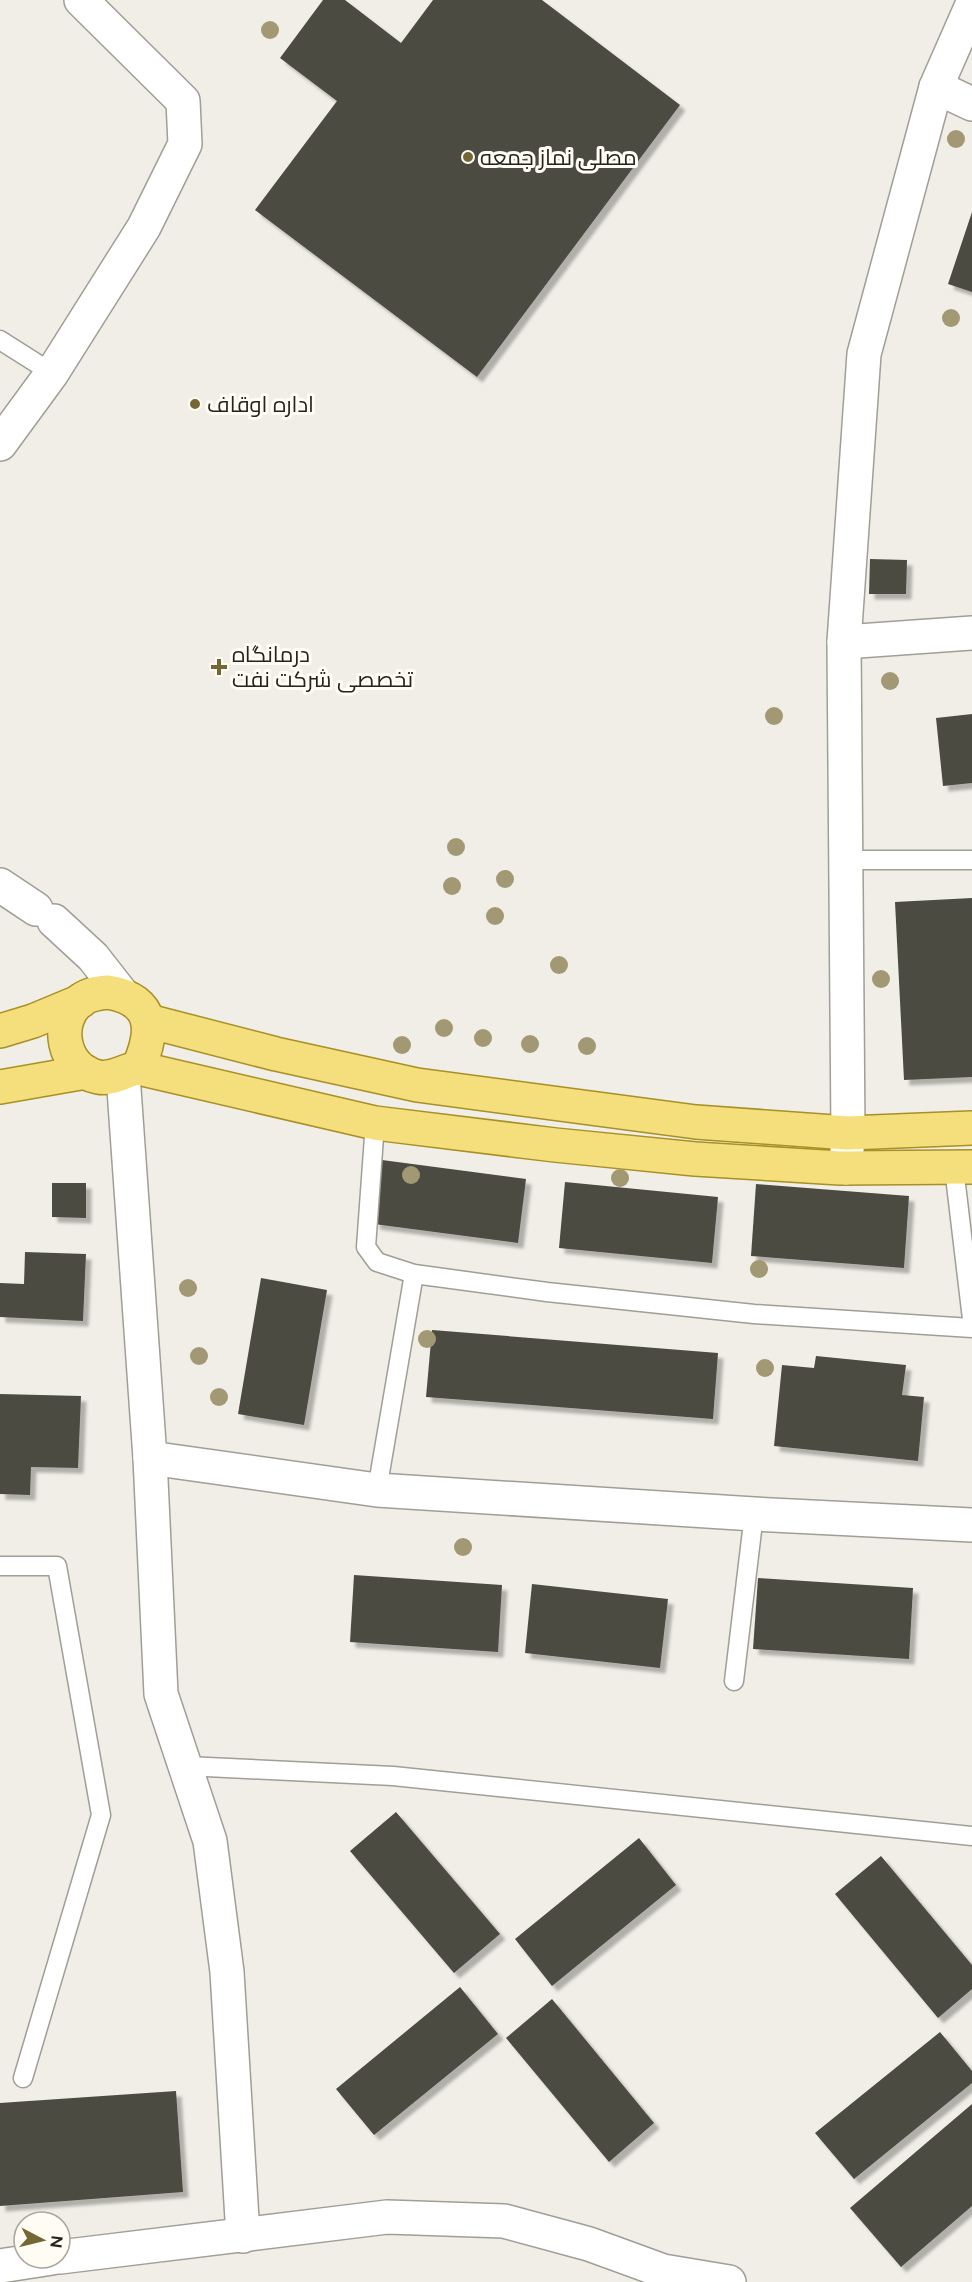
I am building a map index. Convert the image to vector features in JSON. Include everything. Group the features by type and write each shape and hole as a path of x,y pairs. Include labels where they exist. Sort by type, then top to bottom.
{"main road":[{"path":"0,1031 33,1021 93,994 108,992 122,994 144,1012 150,1035 148,1048 130,1071"},
{"path":"81,1000 71,1011 65,1024 64,1038 67,1052 86,1072 98,1077 130,1071 375,1123 555,1145 695,1159 846,1168 963,1167"},
{"path":"148,1021 276,1054 417,1085 696,1122 848,1133 972,1128"},
{"path":"0,1087 86,1072"}],"street":[{"path":"0,444 52,373 144,227 185,144 183,101 81,0"},
{"path":"846,1168 848,1133 844,642 864,354 936,87 972,5"},
{"path":"936,87 972,104"},
{"path":"844,642 972,633"},
{"path":"0,885 45,915 93,957 122,994"},
{"path":"130,1071 161,1694 210,1841 227,1972 243,2236"},
{"path":"150,1458 377,1490 754,1514 972,1525"},
{"path":"72,2256 387,2217 504,2221 589,2244 663,2271 729,2282"}],"lane":[{"path":"0,340 52,373"},
{"path":"844,860 972,860"},
{"path":"375,1123 366,1247 377,1262 414,1274 547,1292 754,1314 972,1328"},
{"path":"963,1167 972,1319"},
{"path":"377,1490 414,1274"},
{"path":"734,1682 754,1514"},
{"path":"0,1566 57,1566 101,1815 23,2078"},
{"path":"186,1766 393,1776 972,1836"}],"building":[{"name":"مصلی نماز جمعه","path":"323,0 345,0 401,43 433,0 542,0 680,105 477,377 255,210 337,101 280,58"},
{"path":"972,212 972,292 948,284"},
{"path":"870,559 907,560 906,594 869,594"},
{"path":"972,714 972,783 943,786 936,718"},
{"path":"972,898 972,1077 904,1080 895,902"},
{"path":"382,1160 526,1179 518,1243 374,1224"},
{"path":"565,1182 718,1197 712,1263 559,1248"},
{"path":"52,1183 86,1183 86,1218 52,1217"},
{"path":"756,1184 909,1196 904,1268 751,1256"},
{"path":"25,1252 86,1254 83,1321 0,1317 0,1283 24,1284"},
{"path":"261,1278 327,1290 304,1425 238,1414"},
{"path":"432,1330 718,1353 713,1419 426,1397"},
{"path":"816,1356 906,1365 902,1395 924,1397 918,1461 774,1446 782,1365 814,1368"},
{"path":"0,1394 81,1396 78,1468 31,1467 30,1495 0,1494"},
{"path":"354,1575 502,1585 498,1652 350,1642"},
{"path":"758,1578 913,1588 909,1659 753,1649"},
{"path":"532,1584 668,1599 660,1668 525,1653"},
{"path":"396,1812 500,1934 454,1973 350,1851"},
{"path":"639,1838 676,1885 552,1986 515,1939"},
{"path":"881,1856 972,1965 972,1989 938,2018 835,1894"},
{"path":"460,1987 498,2034 374,2135 336,2089"},
{"path":"552,1999 654,2123 609,2162 506,2038"},
{"path":"940,2032 972,2071 972,2083 854,2179 815,2133"},
{"path":"176,2091 183,2192 0,2206 0,2103"},
{"path":"972,2104 972,2206 901,2267 850,2208"}],"place":[{"name":"مصلی نماز جمعه","path":"468,157"},
{"name":"اداره اوقاف","path":"195,404"},
{"name":"درمانگاه تخصصی شرکت نفت","path":"219,667"}]}
